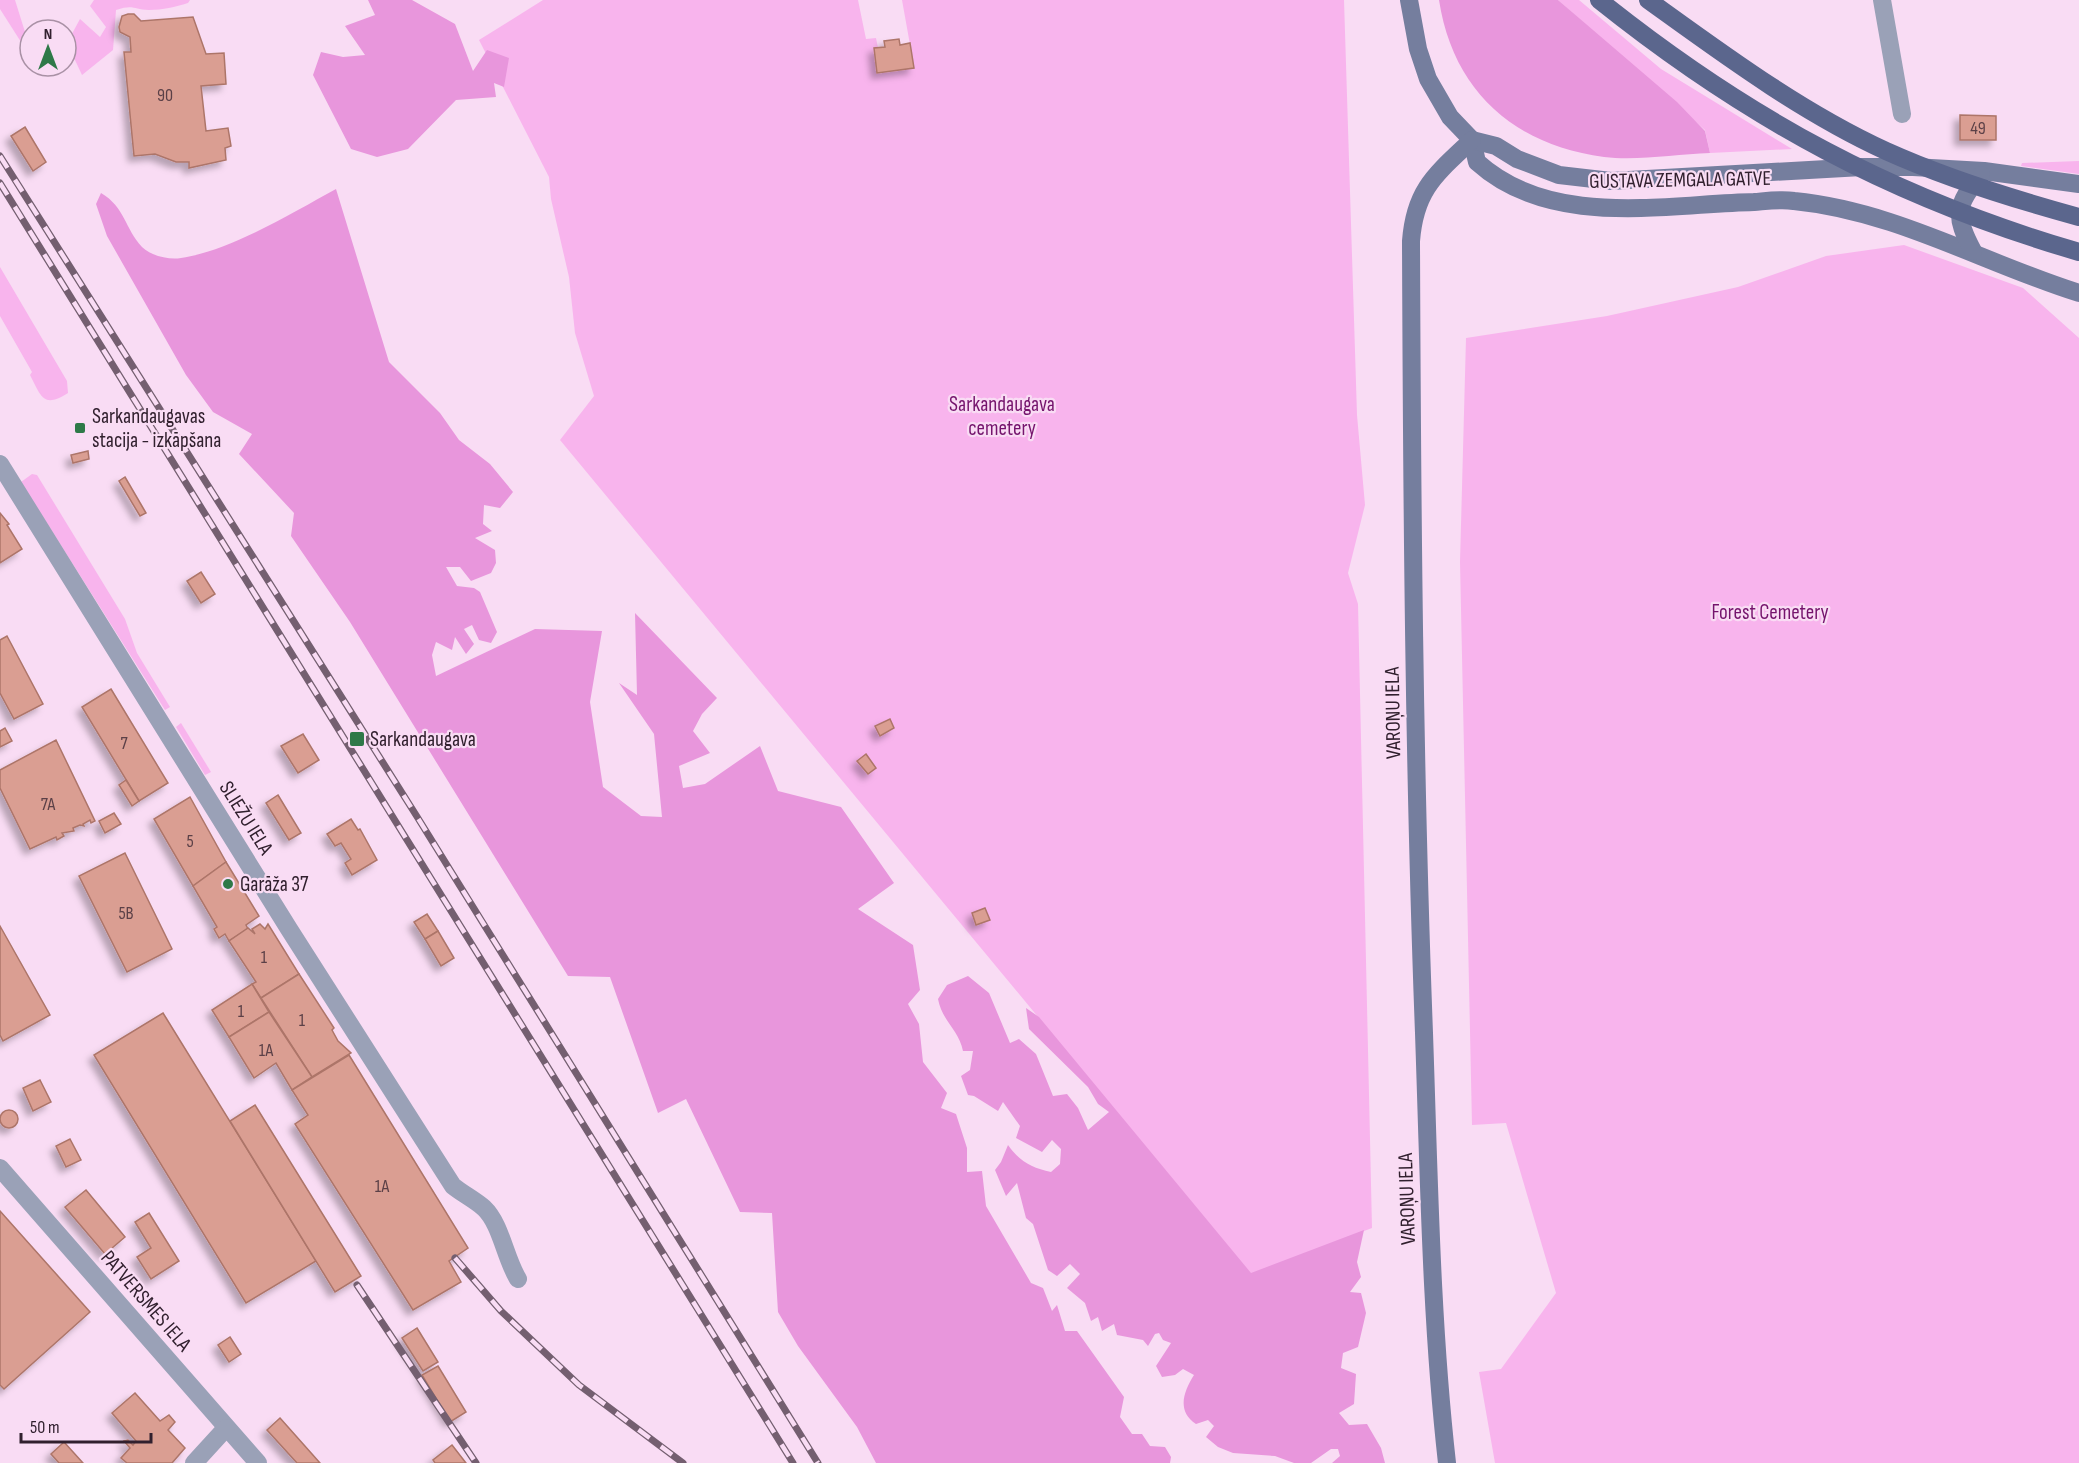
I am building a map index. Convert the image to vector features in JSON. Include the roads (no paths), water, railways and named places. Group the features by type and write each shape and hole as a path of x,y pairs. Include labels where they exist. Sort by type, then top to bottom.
{"main road":[{"path":"1599,0 1652,42 1722,91 1820,149 1931,201 2079,252"},
{"path":"1648,0 1733,61 1816,113 1885,150 2003,196 2079,217"}],"street":[{"path":"1409,0 1418,49 1428,79 1450,117 1472,140"},
{"path":"1882,0 1902,114"},
{"name":"GUSTAVA ZEMGALA GATVE","path":"2079,184 1984,171 1862,167 1611,181 1559,175 1517,159 1496,146 1472,140 1477,162 1483,167 1523,189 1552,199 1598,207 1629,208 1794,201 1880,217 2079,293"},
{"name":"VAROŅU IELA","path":"1447,1463 1432,1269 1422,993 1412,515 1411,241 1416,206 1422,191 1429,181 1472,140"},
{"path":"1973,251 1960,228 1960,205 1984,171"},
{"name":"SLIEŽU IELA","path":"0,464 289,929 453,1186 485,1209 501,1235 508,1263 518,1279"},
{"name":"PATVERSMES IELA","path":"0,1168 258,1463"},
{"path":"194,1463 226,1428"}],"railway":[{"path":"0,156 416,815 818,1463"},
{"path":"0,183 793,1463"},
{"path":"455,1258 501,1311 579,1385 683,1463"},
{"path":"357,1285 476,1463"}],"place":[{"name":"Sarkandaugavas stacija - izkāpšana","path":"80,428"},
{"name":"Sarkandaugava","path":"357,739"},
{"name":"Garāža 37","path":"228,884"}],"park label":[{"name":"Sarkandaugava cemetery","path":"1002,416"},
{"name":"Forest Cemetery","path":"1770,612"}]}
